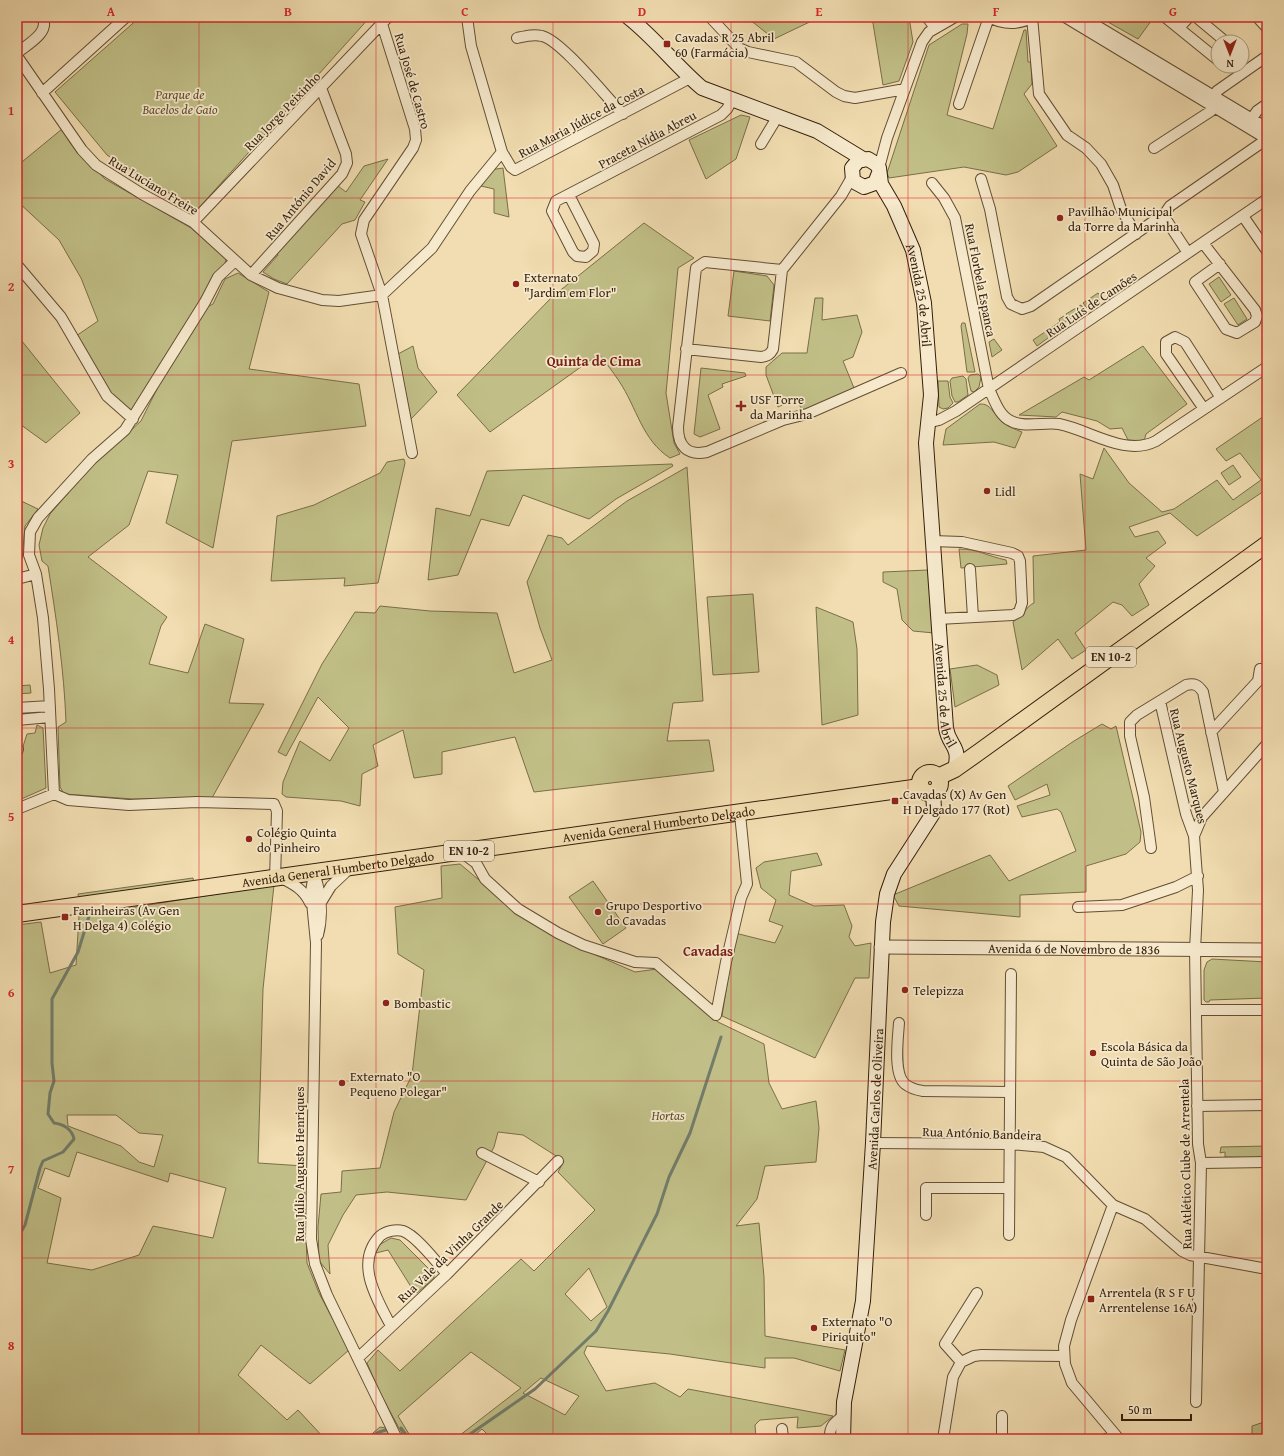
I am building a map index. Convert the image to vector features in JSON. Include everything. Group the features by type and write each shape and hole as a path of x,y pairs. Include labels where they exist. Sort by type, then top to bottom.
{"main road":[{"path":"628,17 702,88 732,100 785,119 817,131 872,165 875,184 866,187 856,184 844,159 785,119"},
{"path":"851,175 854,164 872,165"},
{"name":"Avenida 25 de Abril","path":"872,165 906,232 919,274 924,302 931,395 926,443 932,541 947,733 957,752 955,769"},
{"name":"Avenida 25 de Abril","path":"866,187 882,204 894,226 911,276 916,308 923,395 927,423"},
{"name":"EN 10-2","path":"926,790 920,780 925,774 932,773 938,777 955,769 1267,544"},
{"name":"Avenida General Humberto Delgado","path":"17,914 461,852 926,790"},
{"name":"Avenida Carlos de Oliveira","path":"843,1439 844,1402 863,1301 873,1143 881,947 887,894 894,874 905,854 926,827 932,815 934,808 926,790"}],"street":[{"path":"17,54 44,30 45,23 42,17"},
{"path":"42,93 126,17"},
{"path":"467,17 471,46 502,152"},
{"path":"710,17 739,48 748,52 796,62 836,92 844,96 855,98 905,89"},
{"path":"927,17 935,28"},
{"path":"872,165 887,138 922,42 935,28 955,17"},
{"path":"960,104 989,17 1001,22 1010,23 1022,22 1032,17 1038,88 1043,101 1068,134 1086,148 1101,164 1113,185 1120,209 1136,234"},
{"path":"981,179 990,209 1007,297 1011,304 1018,308 1031,306 1154,221 1161,218 1170,206 1267,139 1248,123 1099,32 1065,17"},
{"path":"1082,17 1099,32"},
{"path":"1166,17 1210,53"},
{"path":"1179,28 1189,17"},
{"path":"1196,17 1216,34"},
{"path":"1257,17 1267,28"},
{"name":"Rua Jorge Peixinho","path":"193,222 385,20"},
{"name":"Rua José de Castro","path":"382,295 362,234 362,227 364,220 413,148 416,140 385,20"},
{"path":"518,38 531,35 543,36 566,52 623,114"},
{"name":"Rua Luciano Freire","path":"17,54 82,150 96,165 142,194 193,222 251,275 278,288 322,300 339,301 382,295"},
{"path":"1154,148 1211,110 1217,91 1267,56"},
{"name":"Rua Maria Júdice da Costa","path":"382,295 432,248 470,191 502,152 513,169 518,169 690,78"},
{"name":"Rua António David","path":"251,275 342,174 347,163 346,154 321,88"},
{"name":"Praceta Nídia Abreu","path":"569,195 594,244 593,251 586,257 577,256 573,252 552,211 556,201 721,115 727,109 732,100"},
{"path":"1248,123 1257,110 1267,104"},
{"path":"761,144 785,119"},
{"path":"1248,123 1267,128"},
{"path":"686,349 761,357 769,355 773,349 782,270 841,196 851,175"},
{"name":"Rua Florbela Espanca","path":"932,183 944,198 955,218 989,388 996,405 1004,416 1011,422 1061,425 1134,446 1143,446 1156,441 1267,367"},
{"path":"841,196 866,187"},
{"name":"Rua Luís de Camões","path":"927,423 947,417 1267,199"},
{"path":"1243,216 1267,251"},
{"path":"1161,218 1167,221 1188,253"},
{"path":"1203,243 1220,264 1256,313 1255,322 1237,333 1226,329 1195,282 1220,264"},
{"path":"54,794 50,706 43,618 36,574 29,555 28,543 32,527 92,459 125,430 205,302 218,277 235,261"},
{"path":"782,270 705,262 699,265 694,272 678,432 680,443 690,452 707,452 783,420 807,414 900,373"},
{"path":"17,265 61,317 107,396 133,419"},
{"path":"382,295 412,453"},
{"path":"1204,409 1166,354 1166,342 1170,339 1175,337 1185,342 1221,398"},
{"path":"932,541 962,542 1012,553 1018,556 1022,603 1019,612 1013,615 938,619"},
{"path":"970,569 973,617"},
{"path":"17,579 36,574"},
{"path":"1211,732 1258,681 1260,669"},
{"path":"1151,848 1144,798 1129,728 1130,722 1186,685 1194,684 1198,686 1202,692 1224,792"},
{"name":"Rua Augusto Marques","path":"1160,701 1186,814 1194,836"},
{"path":"17,708 50,706"},
{"path":"17,720 50,717"},
{"path":"1194,836 1202,817 1267,744"},
{"path":"17,809 54,794 68,800 129,804 197,802 274,804 277,811 278,878"},
{"path":"461,852 476,863 485,879 518,909 558,934 583,945 635,962 656,963 716,1015 726,962 741,898 746,884 740,814"},
{"name":"Rua Atlético Clube de Arrentela","path":"1194,836 1198,876 1195,950 1198,1144 1201,1163 1196,1402"},
{"path":"316,905 331,886 351,868"},
{"name":"Rua Júlio Augusto Henriques","path":"314,873 311,892 316,905 311,1239 314,1264 327,1295 359,1357 398,1439"},
{"path":"1078,907 1122,905 1176,887 1198,876"},
{"name":"Rua Júlio Augusto Henriques","path":"278,878 293,883 316,905"},
{"name":"Avenida 6 de Novembro de 1836","path":"881,947 1267,950"},
{"path":"1009,1235 1011,974"},
{"path":"1196,1010 1267,1010"},
{"path":"899,1023 898,1068 904,1083 923,1091 1009,1092"},
{"path":"1197,1106 1267,1106"},
{"name":"Rua António Bandeira","path":"873,1143 1009,1144 1044,1147 1059,1153 1066,1158 1114,1205 1145,1219 1182,1251 1200,1258 1267,1269"},
{"path":"482,1153 539,1182"},
{"name":"Rua Vale da Vinha Grande","path":"359,1357 447,1274 558,1161"},
{"path":"1201,1163 1267,1162"},
{"path":"926,1215 926,1188 1009,1188"},
{"path":"1113,1438 1072,1384 1067,1372 1064,1356 1065,1336 1114,1205"},
{"path":"392,1326 380,1304 369,1276 367,1265 374,1243 382,1234 393,1230 407,1233 447,1274"},
{"path":"960,1362 945,1344 978,1293"},
{"path":"943,1439 953,1377 960,1362 974,1356 982,1355 1064,1356"},
{"path":"830,1439 830,1429 833,1424 843,1416"},
{"path":"1002,1416 1002,1439"}],"green space":[{"name":"Parque de Bacelos de Gaio","path":"140,17 370,17 197,210 107,155 55,92"},
{"path":"743,17 820,17 774,39 754,23"},
{"path":"872,17 909,17 913,42 899,81 883,85"},
{"path":"1099,17 1154,17 1138,39"},
{"path":"962,24 968,24 967,34 947,115 993,129 1024,30 1026,30 1028,62 1031,62 1032,84 1024,94 1057,146 1018,172 1006,175 964,167 889,178 887,173 929,45"},
{"path":"741,115 750,117 736,159 706,179 689,140"},
{"path":"62,129 71,144 105,179 191,228 226,259 225,264 133,413 110,393 76,336 98,321 81,278 59,240 17,201 17,166"},
{"path":"388,159 360,200 365,202 355,220 342,224 287,284 274,279 263,272 278,255 276,252 338,186 346,192 364,166"},
{"path":"503,168 509,217 494,213 494,189 481,186 490,170"},
{"path":"644,223 694,258 678,268 666,393 674,443 680,454 670,458 653,442 646,433 619,381 599,354 490,432 457,395 552,297"},
{"path":"734,271 767,276 774,285 770,321 728,316"},
{"path":"238,273 269,292 249,369 359,384 366,426 232,441 213,548 166,523 178,475 148,471 129,525 88,557 167,617 161,626 149,664 188,673 205,624 244,639 229,703 264,704 212,798 133,799 64,794 60,787 58,727 66,722 62,663 48,566 42,561 39,545 43,528 50,514 88,470 141,421 159,385 207,307 213,304 225,279"},
{"path":"1219,277 1231,295 1221,302 1209,284"},
{"path":"1098,293 1102,298 1087,308 1083,303"},
{"path":"815,298 823,298 822,320 857,315 862,332 853,357 843,361 854,388 803,412 796,398 778,407 766,375 766,367 782,353 807,353"},
{"path":"1234,298 1247,319 1238,325 1224,304"},
{"path":"1081,305 1084,309 1070,319 1066,314"},
{"path":"1064,316 1067,321 1062,324 1063,328 1055,334 1051,328 1060,322 1059,319"},
{"path":"962,323 965,323 975,372 967,372 961,326"},
{"path":"1048,330 1052,335 1037,346 1033,340"},
{"path":"17,335 80,413 46,443 17,422"},
{"path":"994,339 1002,350 992,357 989,342"},
{"path":"413,346 418,368 437,392 411,419 398,354"},
{"path":"1143,346 1187,404 1146,434 1144,441 1128,440 1122,428 1110,429 1097,421 1062,412 1056,417 1019,415 1084,377 1089,380"},
{"path":"701,368 745,373 746,376 722,384 723,387 708,395 720,429 700,437 694,434"},
{"path":"978,374 981,377 979,387 974,392 971,391 968,378 970,375"},
{"path":"963,376 966,379 968,395 958,402 955,402 952,396 950,381 952,378"},
{"path":"938,381 948,381 950,397 953,403 948,408 943,409 939,407"},
{"path":"980,404 990,407 1004,424 1022,432 1015,448 994,442 943,445 946,429"},
{"path":"1267,414 1267,489 1197,536 1170,513 1129,527 1135,537 1158,531 1166,543 1146,558 1155,566 1139,584 1149,605 1132,616 1122,605 1113,602 1075,633 1086,650 1072,659 1058,639 1022,670 1013,622 1034,603 1033,556 1086,550 1080,474 1093,479 1104,448 1129,483 1162,512 1174,509 1217,480 1233,500 1261,480 1240,453 1226,461 1216,449"},
{"path":"404,459 405,463 378,583 344,586 345,578 271,581 277,516 314,505 380,473 387,462"},
{"path":"672,464 673,466 616,499 589,519 523,495 509,526 481,519 458,575 428,580 436,508 470,516 487,471"},
{"path":"1233,465 1241,477 1229,485 1221,473"},
{"path":"687,467 703,701 673,703 667,741 709,740 714,771 534,792 515,737 442,752 442,774 414,778 403,730 373,745 378,766 362,774 360,806 341,801 286,797 282,794 283,782 300,741 330,761 349,728 318,697 286,756 278,752 322,664 355,612 375,613 380,606 430,611 497,613 514,673 552,660 540,628 527,582 548,535 562,538 568,545 627,501"},
{"path":"17,499 38,509 25,526 22,559 17,561"},
{"path":"959,549 977,551 1006,560 1007,564 961,568"},
{"path":"928,570 934,633 913,631 902,620 897,589 883,582 883,572"},
{"path":"753,594 759,672 713,675 707,597"},
{"path":"816,607 853,622 857,649 858,715 822,725"},
{"path":"977,665 997,675 999,685 955,707 950,669"},
{"path":"30,685 31,693 17,694 17,686"},
{"path":"1102,724 1111,729 1116,726 1141,832 1140,842 1126,854 1086,866 1086,892 1020,895 1020,917 899,906 893,895 990,855 1009,881 1076,851 1061,812 1057,809 1022,817 1017,806 1050,795 1047,784 1015,800 1008,786 1074,741"},
{"path":"37,725 43,728 46,788 17,801 17,765 27,734 35,733"},
{"path":"817,853 822,865 791,871 789,895 814,906 844,905 852,926 849,937 855,946 871,943 869,978 855,978 815,1058 722,1016 735,933 775,943 783,926 769,921 776,900 761,888 756,868 764,862"},
{"name":"Hortas","path":"460,864 516,911 559,939 635,972 657,969 718,1022 764,1044 769,1083 782,1109 816,1101 819,1128 816,1162 765,1166 757,1199 736,1226 759,1223 764,1277 765,1336 845,1350 840,1371 794,1358 765,1358 765,1368 670,1354 587,1346 584,1353 606,1391 655,1383 680,1397 688,1389 833,1416 821,1426 797,1428 798,1417 760,1420 755,1425 756,1439 610,1439 607,1437 606,1439 492,1439 482,1429 470,1439 455,1439 521,1388 471,1352 398,1416 412,1439 405,1439 380,1393 367,1363 378,1350 400,1371 521,1259 534,1271 595,1210 558,1172 564,1161 523,1135 498,1132 494,1147 466,1200 387,1192 356,1195 343,1215 328,1245 330,1274 319,1261 318,1227 321,1194 341,1192 342,1171 380,1168 394,1112 412,1075 424,970 398,954 395,907 442,898 441,866","holes":["589,1268 607,1307 591,1321 565,1294","541,1378 579,1396 565,1415 523,1393"]},
{"path":"193,878 194,883 79,900 78,894"},
{"name":"Grupo Desportivo do Cavadas","path":"593,881 626,928 603,944 569,897"},
{"path":"274,885 263,989 258,1163 304,1166 307,1263 319,1293 349,1350 310,1384 261,1345 238,1375 287,1420 298,1410 325,1439 17,1439 17,925 41,922 50,973 76,965 79,916","holes":["67,1115 116,1115 139,1133 163,1135 154,1167 139,1162 121,1146 68,1126","77,1152 168,1182 170,1173 226,1188 213,1238 153,1226 139,1255 92,1270 47,1263 61,1198 38,1188 45,1168 69,1177"]},
{"path":"1212,959 1267,962 1267,998 1210,1000 1209,1002 1206,1002 1204,1000 1204,970 1207,962"},
{"path":"1267,1146 1267,1158 1225,1157 1225,1152 1220,1153 1221,1147"},
{"path":"391,1238 400,1240 434,1274 434,1278 417,1293 413,1290 388,1250 376,1253 379,1245"},
{"path":"1267,1421 1267,1439 1218,1439 1222,1436 1252,1437 1252,1426"},
{"path":"380,1427 386,1428 393,1439 366,1439"}],"waterway":[{"path":"17,1239 25,1225 43,1161 63,1152 74,1139 69,1130 64,1126 54,1123 48,1114 50,1093 54,1081 52,1063 52,999 78,952 90,913"},
{"path":"463,1439 535,1389 596,1331 608,1311 657,1214 669,1177 690,1133 721,1037"},
{"path":"401,1428 409,1439"},
{"path":"367,1439 386,1430"}],"place":[{"name":"Cavadas R 25 Abril 60 (Farmácia)","path":"667,44"},
{"name":"Pavilhão Municipal da Torre da Marinha","path":"1060,218"},
{"name":"Externato \"Jardim em Flor\"","path":"516,284"},
{"name":"USF Torre da Marinha","path":"741,406"},
{"name":"Lidl","path":"987,491"},
{"name":"Cavadas (X) Av Gen H Delgado 177 (Rot)","path":"895,801"},
{"name":"Colégio Quinta do Pinheiro","path":"249,839"},
{"name":"Grupo Desportivo do Cavadas","path":"598,912"},
{"name":"Farinheiras (Av Gen H Delga 4) Colégio","path":"65,917"},
{"name":"Telepizza","path":"905,990"},
{"name":"Bombastic","path":"386,1003"},
{"name":"Escola Básica da Quinta de São João","path":"1093,1053"},
{"name":"Externato \"O Pequeno Polegar\"","path":"342,1083"},
{"name":"Arrentela (R S F U Arrentelense 16A)","path":"1091,1299"},
{"name":"Externato \"O Piriquito\"","path":"814,1328"}],"district":[{"name":"Quinta de Cima","path":"594,361"},
{"name":"Cavadas","path":"708,951"}]}
